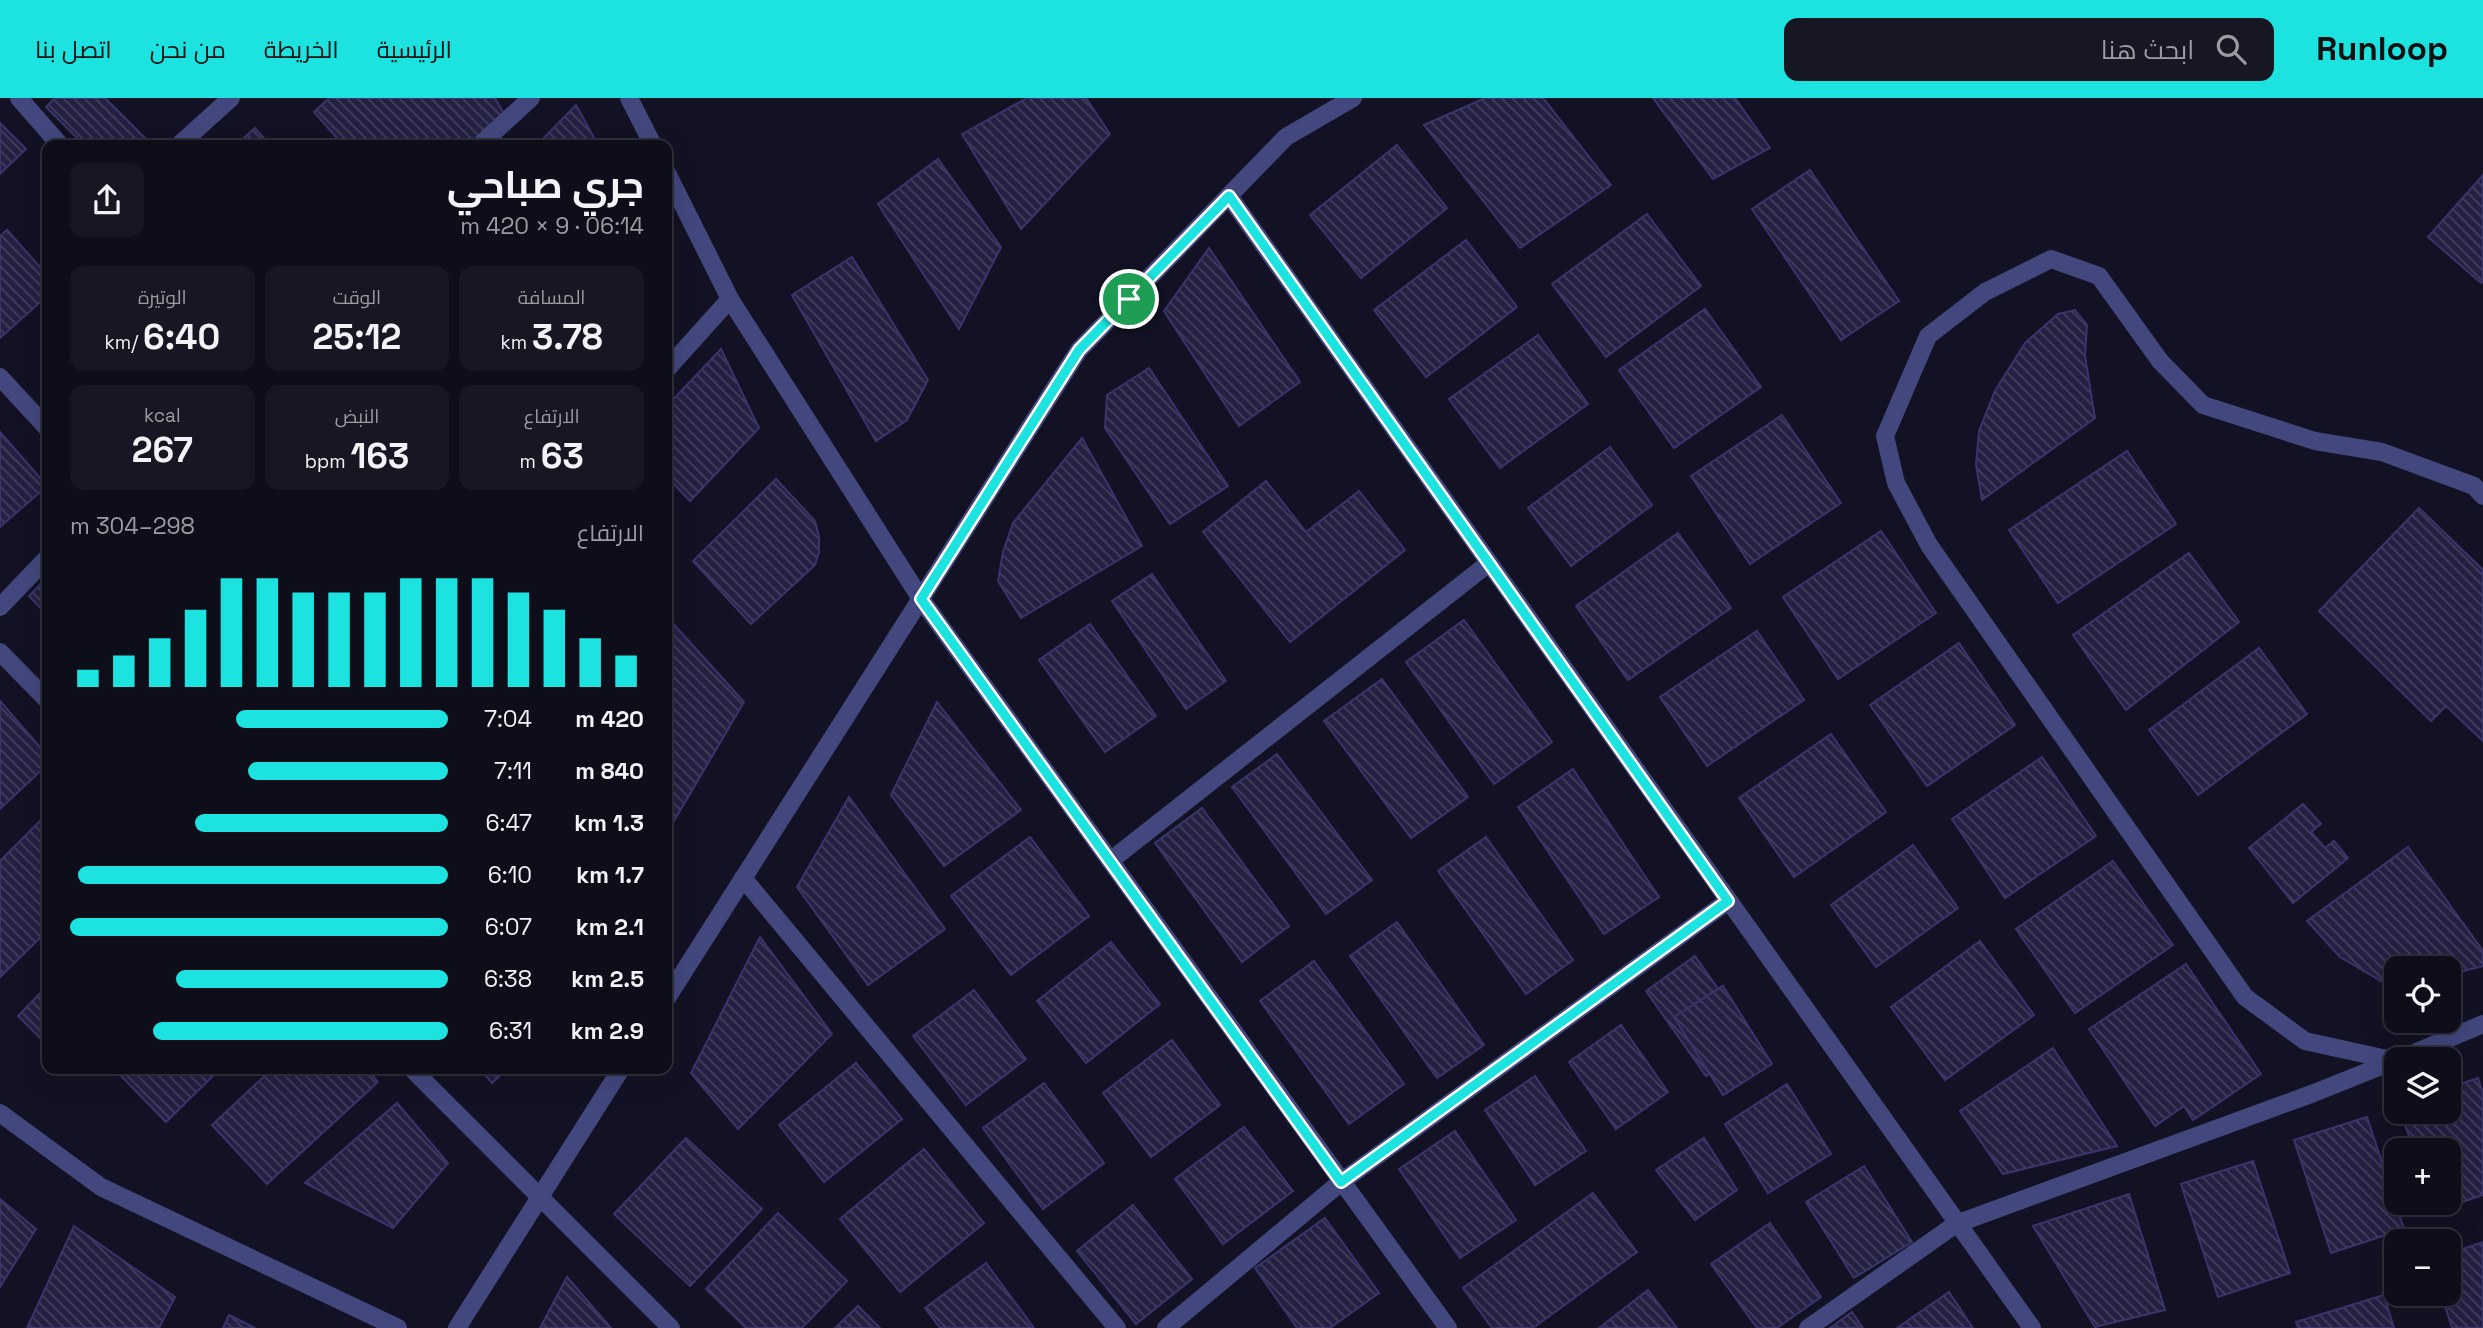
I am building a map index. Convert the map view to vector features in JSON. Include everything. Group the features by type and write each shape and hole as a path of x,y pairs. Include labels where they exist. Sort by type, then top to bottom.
{"street":[{"path":"19,98 57,140"},
{"path":"185,140 231,98"},
{"path":"485,140 531,98"},
{"path":"629,98 650,140"},
{"path":"672,990 1079,350 1286,137 1353,98"},
{"path":"672,183 730,299 921,599 1448,1328"},
{"path":"1229,196 2032,1328"},
{"path":"2384,1057 2305,1041 2245,997 1929,545 1896,484 1885,436 1928,336 1985,292 2051,259 2099,276 2160,361 2203,405 2315,441 2382,452 2474,486 2483,496"},
{"path":"672,363 730,299"},
{"path":"0,377 42,423"},
{"path":"0,607 42,563"},
{"path":"1110,861 1489,564"},
{"path":"0,652 42,695"},
{"path":"743,878 1116,1328"},
{"path":"1166,1328 1341,1182 1728,901"},
{"path":"2428,1047 2483,1024"},
{"path":"1808,1328 1956,1224 2384,1065"},
{"path":"417,1074 671,1328"},
{"path":"457,1328 618,1074"},
{"path":"0,1113 101,1187 398,1328"}],"building":[{"path":"55,98 105,98 147,140 79,140 46,107"},
{"path":"329,98 495,98 504,114 475,140 339,140 314,112"},
{"path":"1027,98 1086,98 1110,134 1021,229 962,134"},
{"path":"1485,98 1543,98 1611,185 1520,248 1424,125"},
{"path":"1653,98 1735,98 1770,148 1713,179"},
{"path":"576,105 595,140 542,140"},
{"path":"0,123 26,149 0,174"},
{"path":"255,128 266,140 242,140"},
{"path":"1397,145 1447,208 1361,278 1310,215"},
{"path":"938,159 1001,247 959,329 878,204"},
{"path":"1810,170 1899,301 1841,340 1752,209"},
{"path":"2483,175 2483,281 2481,283 2428,237"},
{"path":"1647,214 1701,286 1606,357 1552,284"},
{"path":"7,230 42,269 42,300 0,338 0,236"},
{"path":"1466,240 1517,307 1426,377 1374,310"},
{"path":"1209,248 1300,382 1239,426 1164,311"},
{"path":"852,257 928,380 907,420 876,441 792,295"},
{"path":"1705,309 1761,387 1674,448 1619,370"},
{"path":"2075,310 2087,325 2085,356 2095,418 1982,500 1976,465 1979,431 1995,391 2025,343 2058,314"},
{"path":"1538,335 1588,404 1500,468 1449,399"},
{"path":"721,349 759,428 690,501 672,482 672,401"},
{"path":"1149,368 1228,486 1170,524 1105,428 1107,395"},
{"path":"1782,415 1841,503 1750,564 1691,476"},
{"path":"0,432 42,480 42,490 0,527"},
{"path":"1082,438 1142,546 1021,618 998,581 1003,552 1013,523"},
{"path":"1610,447 1652,505 1571,566 1528,508"},
{"path":"2127,451 2176,524 2058,603 2009,530"},
{"path":"776,479 815,521 819,552 815,565 751,624 693,561"},
{"path":"1266,481 1306,532 1359,491 1405,550 1290,642 1203,532"},
{"path":"2419,508 2483,570 2483,741 2446,706 2431,721 2319,611"},
{"path":"1881,531 1936,613 1838,679 1783,597"},
{"path":"1678,533 1731,608 1628,680 1576,606"},
{"path":"2189,553 2239,622 2126,710 2073,635"},
{"path":"1152,574 1226,681 1186,709 1112,601"},
{"path":"42,583 42,610 29,596"},
{"path":"1464,620 1552,742 1494,784 1406,662"},
{"path":"672,623 744,702 672,824"},
{"path":"1090,624 1156,716 1105,752 1039,660"},
{"path":"1757,631 1804,700 1707,766 1660,697"},
{"path":"1959,643 2015,725 1927,786 1870,705"},
{"path":"2259,648 2307,714 2198,795 2149,730"},
{"path":"1382,679 1468,797 1411,838 1324,721"},
{"path":"0,701 42,749 42,770 0,809"},
{"path":"937,702 1021,810 944,866 891,795"},
{"path":"1831,734 1886,812 1794,877 1739,798"},
{"path":"1277,754 1372,880 1326,914 1232,787"},
{"path":"2042,757 2096,836 2005,898 1952,819"},
{"path":"1573,769 1659,897 1604,934 1518,807"},
{"path":"849,797 945,929 868,985 797,887"},
{"path":"2303,804 2321,824 2311,832 2325,848 2334,841 2348,858 2293,903 2249,848"},
{"path":"1202,808 1289,926 1242,962 1155,843"},
{"path":"42,819 42,936 0,977 0,861"},
{"path":"1030,837 1089,916 1011,975 951,896"},
{"path":"1486,837 1573,960 1526,994 1438,871"},
{"path":"1913,845 1958,908 1876,967 1831,905"},
{"path":"2408,847 2483,951 2483,966 2461,972 2461,956 2384,956 2384,981 2381,981 2340,957 2307,921"},
{"path":"2113,861 2173,945 2075,1013 2016,929"},
{"path":"1397,922 1484,1045 1437,1078 1350,956"},
{"path":"760,937 832,1034 738,1129 691,1073"},
{"path":"1980,941 2034,1015 1945,1080 1891,1007"},
{"path":"1111,942 1160,1004 1086,1063 1037,1001"},
{"path":"1695,956 1755,1041 1706,1076 1646,991"},
{"path":"1314,961 1404,1084 1349,1124 1260,1001"},
{"path":"2186,964 2261,1074 2193,1120 2184,1106 2155,1126 2089,1029"},
{"path":"1723,986 1772,1064 1723,1095 1674,1017"},
{"path":"974,990 1026,1059 966,1105 913,1036"},
{"path":"42,991 42,1040 18,1016"},
{"path":"1621,1025 1668,1092 1616,1129 1569,1062"},
{"path":"1172,1040 1220,1105 1151,1157 1103,1093"},
{"path":"2053,1048 2117,1146 2003,1174 1960,1111"},
{"path":"856,1063 902,1119 824,1182 779,1125"},
{"path":"119,1074 215,1074 166,1122"},
{"path":"267,1074 371,1074 378,1082 267,1184 212,1125"},
{"path":"484,1074 502,1074 492,1083"},
{"path":"1535,1076 1586,1151 1535,1185 1485,1110"},
{"path":"2478,1078 2483,1093 2483,1195 2461,1202 2461,1138 2410,1138 2405,1124 2461,1124 2461,1084"},
{"path":"1044,1083 1104,1163 1043,1209 983,1128"},
{"path":"1787,1084 1831,1154 1768,1193 1725,1124"},
{"path":"397,1103 448,1163 393,1228 305,1183"},
{"path":"2367,1117 2384,1168 2384,1215 2399,1215 2404,1229 2384,1229 2384,1236 2331,1253 2294,1140"},
{"path":"1244,1127 1293,1191 1223,1244 1175,1179"},
{"path":"1455,1131 1516,1220 1460,1258 1399,1169"},
{"path":"686,1138 762,1209 690,1286 614,1214"},
{"path":"1704,1138 1737,1190 1695,1220 1656,1170"},
{"path":"924,1149 984,1223 900,1292 840,1219"},
{"path":"2253,1161 2290,1273 2218,1297 2181,1184"},
{"path":"1864,1166 1912,1242 1854,1278 1806,1202"},
{"path":"1593,1193 1637,1252 1533,1328 1492,1328 1463,1288"},
{"path":"2129,1194 2165,1310 2095,1327 2033,1226"},
{"path":"0,1199 36,1229 0,1287"},
{"path":"1133,1205 1192,1279 1136,1324 1077,1251"},
{"path":"778,1213 847,1281 802,1328 746,1328 706,1289"},
{"path":"1325,1218 1379,1293 1330,1328 1297,1328 1255,1268"},
{"path":"1770,1223 1821,1297 1777,1328 1757,1328 1711,1264"},
{"path":"74,1226 175,1297 159,1328 27,1328"},
{"path":"2483,1242 2483,1328 2452,1328 2445,1306 2461,1306 2461,1250"},
{"path":"986,1263 1034,1328 940,1328 925,1308"},
{"path":"567,1277 611,1328 540,1328"},
{"path":"1648,1290 1677,1328 1599,1328"},
{"path":"1949,1292 1973,1328 1897,1328"},
{"path":"2384,1295 2384,1306 2387,1306 2394,1328 2298,1328 2296,1322"},
{"path":"858,1306 880,1328 835,1328"},
{"path":"1852,1312 1863,1328 1830,1328"},
{"path":"229,1315 255,1328 223,1328"}],"route":[{"path":"1229,196 1728,901 1341,1182 921,599 1079,350 1129,299 1229,196"}]}
